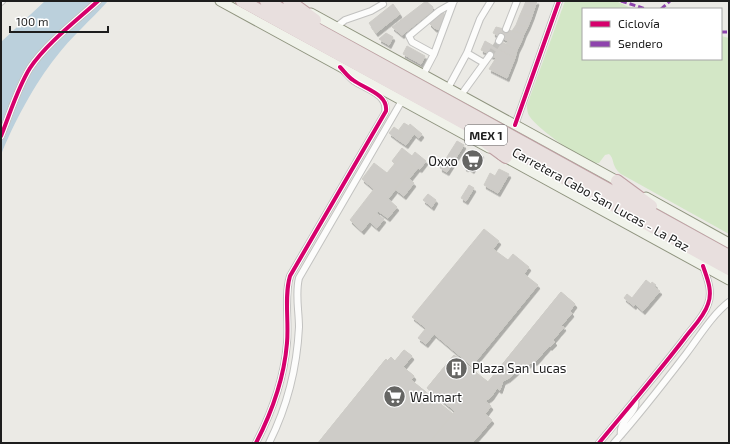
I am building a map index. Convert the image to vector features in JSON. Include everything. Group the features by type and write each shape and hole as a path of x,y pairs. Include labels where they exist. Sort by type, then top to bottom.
{"highway":[{"name":"Carretera Cabo San Lucas - La Paz","path":"242,1 729,269"},
{"name":"Carretera Cabo San Lucas - La Paz","path":"266,1 729,256"},
{"path":"289,1 349,46"},
{"path":"434,106 506,157"},
{"path":"617,181 701,241"}],"main road":[{"path":"220,1 729,280"},
{"path":"289,1 729,243"}],"street":[{"path":"1,136 23,82 40,55 64,31 98,1"},
{"path":"448,88 468,53 480,19 491,1"},
{"path":"506,29 517,1"},
{"path":"515,126 559,1"},
{"path":"434,54 412,42 409,36 439,11 454,2"},
{"path":"424,74 434,54 454,2"},
{"path":"336,27 345,20 371,11 383,4"},
{"path":"468,53 484,63"},
{"path":"461,95 490,55"},
{"path":"256,443 267,422 282,375 287,343 288,288 290,276 385,113 386,105 382,98 352,80 340,67"},
{"path":"269,443 286,403 296,361 299,328 297,287 299,278 400,104 403,102 406,103"},
{"path":"599,443 672,355 706,309 709,303 710,291 703,266"},
{"path":"614,443 724,306 729,302"},
{"path":"621,435 622,425 635,406 635,399"}],"green space":[{"path":"565,1 616,1 631,8 582,8 582,60 722,60 722,36 729,38 729,234 621,174 614,165 609,154 605,155 599,163 593,162 563,145 534,122 530,117 527,105"}],"water":[{"path":"45,1 108,1 68,43 48,67 25,104 1,155 1,42"}],"building":[{"path":"426,1 433,7 432,11 402,35 392,27"},
{"path":"526,1 537,1 535,7 524,6"},
{"path":"393,4 400,14 376,33 369,23"},
{"path":"524,6 535,7 532,16 520,15"},
{"path":"441,12 446,15 440,30 434,28 429,23"},
{"path":"520,15 532,16 528,26 516,25"},
{"path":"516,25 528,26 524,34 512,31"},
{"path":"496,27 524,34 521,42 510,37 508,41 493,33"},
{"path":"386,33 393,37 389,45 379,39"},
{"path":"510,37 521,42 517,50 506,45"},
{"path":"498,40 517,50 515,58 494,47"},
{"path":"485,41 515,58 507,78 489,69 496,58 481,50"},
{"path":"407,46 425,56 421,64 403,54"},
{"path":"404,123 409,126 410,124 422,134 419,138 414,134 406,145 397,139 402,133 398,131"},
{"path":"394,127 402,133 397,139 389,133"},
{"path":"457,141 464,145 447,172 440,168"},
{"path":"402,148 412,156 415,152 426,161 420,169 417,169 401,156 395,164 392,161"},
{"name":"Oxxo","path":"475,150 482,154 472,170 468,167 464,167"},
{"path":"401,156 414,166 388,199 397,207 388,218 378,211 362,231 350,220 374,189 362,179 374,163 387,173"},
{"path":"414,166 417,169 409,179 414,183 404,196 395,189"},
{"path":"499,169 509,174 498,193 484,185 490,173 495,176"},
{"path":"469,185 474,188 466,201 461,198"},
{"path":"428,194 436,200 432,207 423,200"},
{"path":"376,213 384,219 377,228 370,222"},
{"path":"484,229 499,241 493,249 508,260 513,254 529,267 524,274 538,285 472,366 434,334 426,344 418,338 426,328 412,317"},
{"path":"646,280 651,284 652,282 656,285 654,287 660,291 643,311 635,304 634,306 624,298 627,294 632,298"},
{"name":"Plaza San Lucas","path":"561,292 575,304 570,311 572,313 561,326 564,327 553,340 555,342 550,347 549,346 536,361 521,367 509,378 503,381 500,390 497,388 491,397 485,401 491,406 485,414 492,420 472,443 318,443 386,359 387,361 391,357 395,361 404,350 412,356 403,367 414,376 411,380 453,414 455,411 427,388 454,355 488,382"},
{"path":"561,292 575,304 570,311 572,313 561,326 564,327 553,340 555,342 550,347 549,346 536,361 521,367 509,378 503,381 500,390 497,388 491,397 485,401 491,406 485,414 492,420 481,433 472,443 429,443 455,411 427,388 454,355 488,382"},
{"name":"Walmart","path":"404,350 412,356 403,367 414,376 411,380 453,414 429,443 318,443 386,359 387,361 391,357 395,361"}],"tunnel":[{"path":"490,55 499,41"}],"marked path":[{"path":"621,1 643,8"},
{"path":"662,8 670,1"},
{"path":"722,32 729,32"}],"cycle path":[{"path":"1,136 17,93 30,68 44,50 98,1"},
{"path":"515,125 559,1"},
{"path":"256,443 272,407 283,369 287,343 287,292 290,276 386,111 386,105 380,96 351,79 340,67"},
{"path":"599,443 704,313 710,294 709,285 703,266"}],"place":[{"name":"Oxxo","path":"473,161"},
{"name":"Plaza San Lucas","path":"456,368"},
{"name":"Walmart","path":"394,397"}]}
